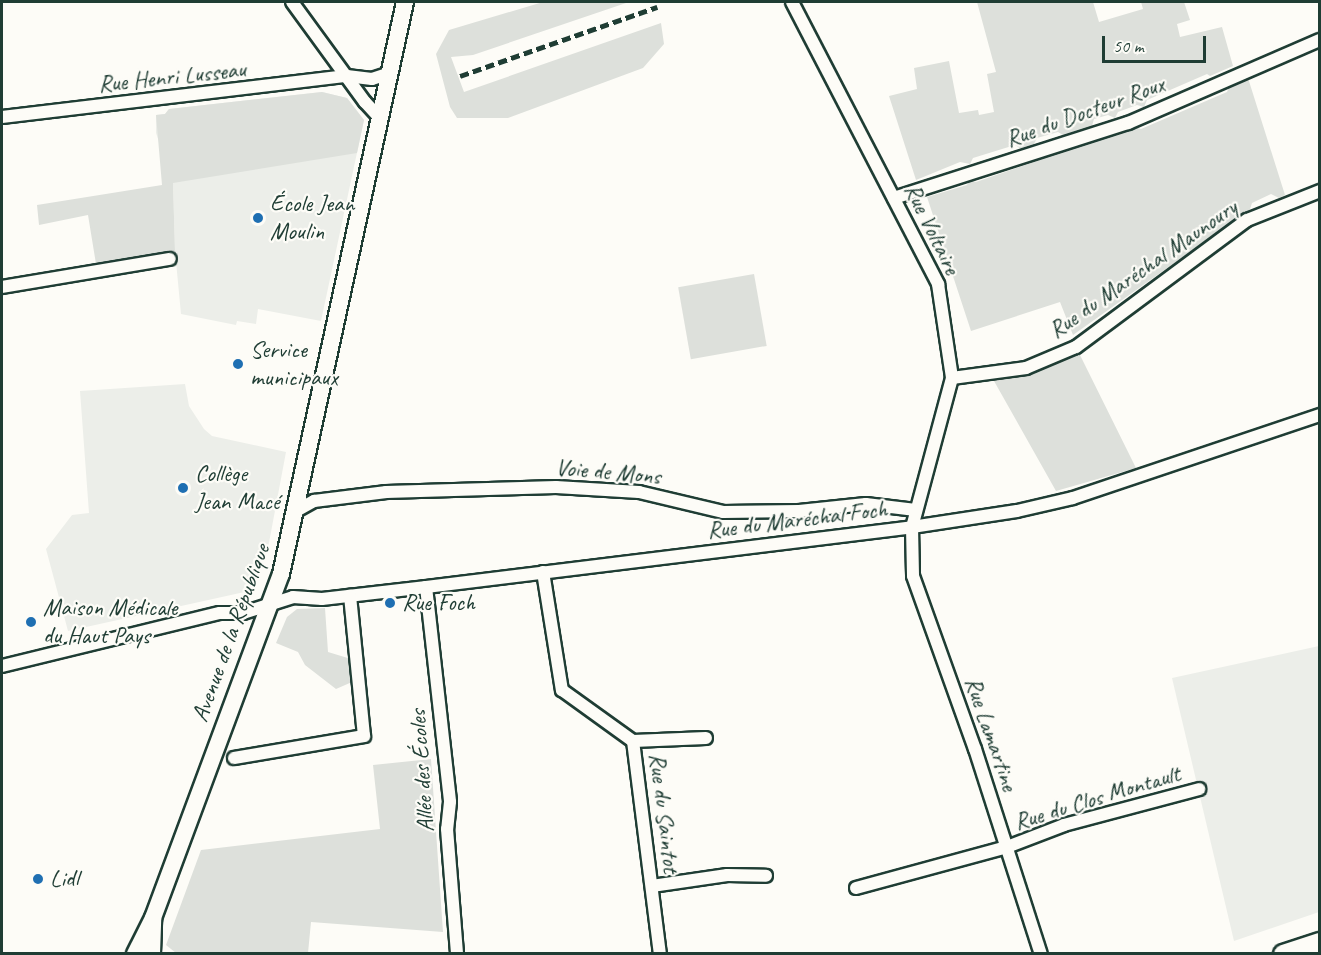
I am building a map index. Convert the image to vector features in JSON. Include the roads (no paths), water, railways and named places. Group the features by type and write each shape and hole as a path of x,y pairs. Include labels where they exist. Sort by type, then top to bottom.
{"main road":[{"name":"Avenue de la République","path":"135,954 153,918 209,764 254,653 268,606 281,574 405,2"},
{"path":"152,954 153,918"},
{"path":"1283,954 1320,942"}],"street":[{"path":"292,2 365,102 380,118"},
{"name":"Rue Voltaire","path":"792,2 938,284 952,378 912,527"},
{"name":"Rue du Docteur Roux","path":"894,198 1128,123 1320,40"},
{"name":"Rue Henri Lusseau","path":"2,117 347,76 372,79 391,73"},
{"name":"Rue du Maréchal Maunoury","path":"952,378 1026,368 1076,347 1247,220 1320,190"},
{"path":"2,287 170,258"},
{"name":"Rue du Maréchal Foch","path":"2,666 220,613 243,613 293,597 312,599 426,587 912,527 1017,511 1073,498 1320,415"},
{"name":"Voie de Mons","path":"296,511 314,501 387,492 556,487 639,492 723,512 799,511 866,504 916,510"},
{"name":"Rue Lamartine","path":"912,527 915,586 1007,847 1041,954"},
{"name":"Rue du Saintot","path":"543,572 562,690 633,741 660,954"},
{"name":"Allée des Écoles","path":"426,587 450,802 447,829 457,954"},
{"path":"234,758 364,736 350,596"},
{"path":"633,741 706,738"},
{"name":"Rue du Clos Montault","path":"856,888 1007,847 1064,825 1199,789"},
{"path":"652,886 727,875 766,876"}],"railway":[{"path":"460,76 657,7"}],"place":[{"name":"École Jean Moulin","path":"258,218"},
{"name":"Service municipaux","path":"238,364"},
{"name":"Collège Jean Macé","path":"183,488"},
{"name":"Rue Foch","path":"390,603"},
{"name":"Maison Médicale du Haut Pays","path":"31,622"},
{"name":"Lidl","path":"38,879"}]}
